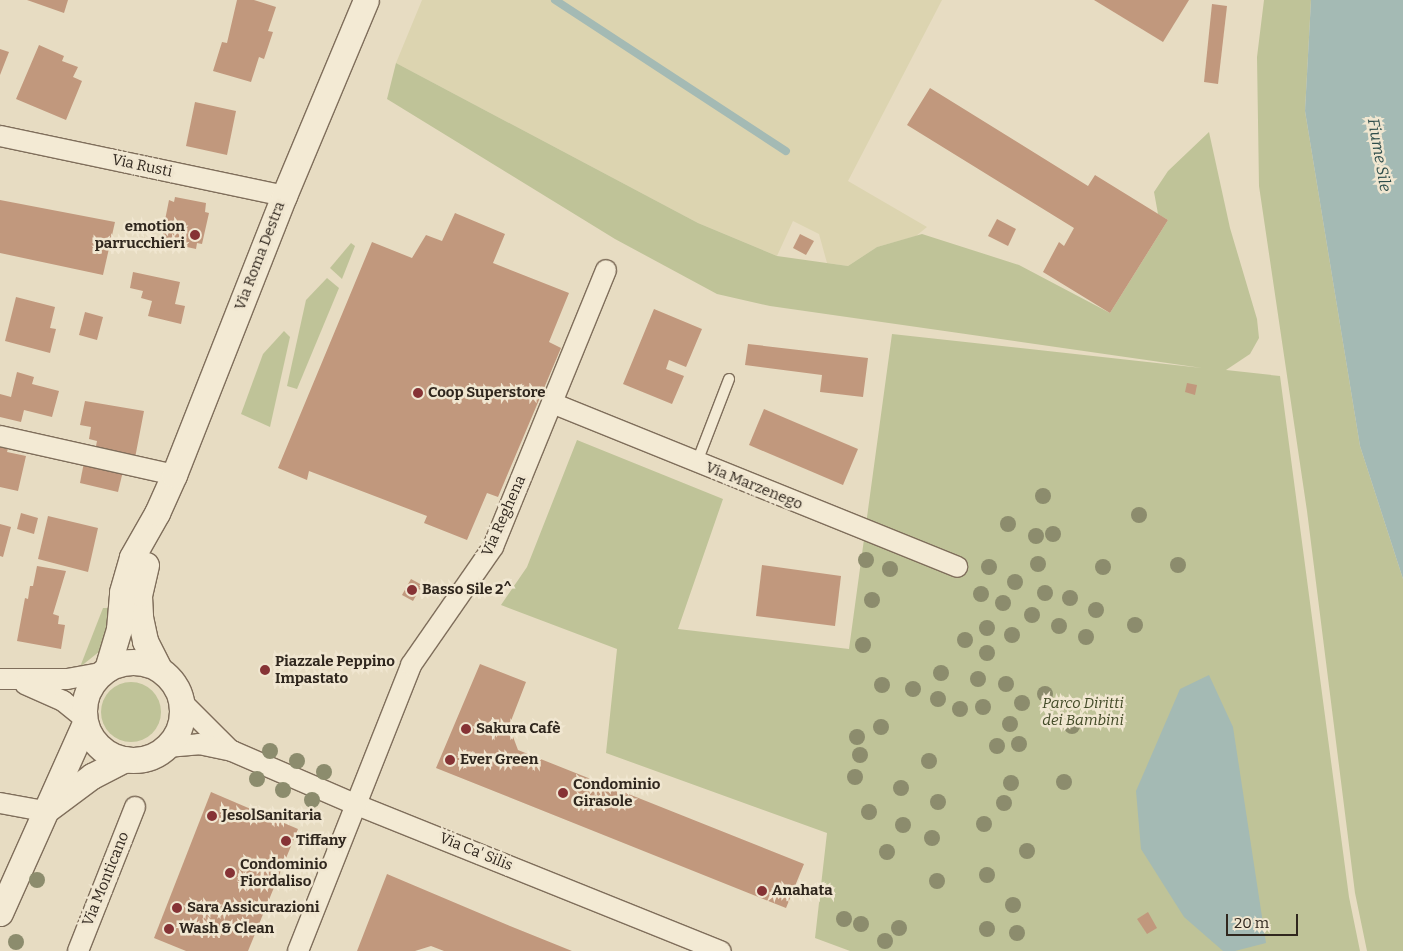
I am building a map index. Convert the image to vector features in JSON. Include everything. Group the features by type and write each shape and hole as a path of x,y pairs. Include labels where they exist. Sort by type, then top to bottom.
{"street":[{"name":"Via Roma Destra","path":"0,912 84,721 86,693 104,671 119,629 122,592 132,557 157,513 174,474 284,196 366,0"},
{"name":"Via Rusti","path":"0,136 284,196"},
{"name":"Via Reghena","path":"356,805 411,666 493,547 606,270"},
{"name":"Via Marzenego","path":"552,403 957,567"},
{"path":"0,436 174,474"},
{"name":"Via Roma Destra","path":"157,513 139,596 145,641 159,669 172,682 181,701"},
{"path":"7,680 67,679 135,662 159,669"},
{"path":"7,680 49,693 84,721 101,749 125,759"},
{"path":"0,803 44,811 92,776 125,759 149,758 167,747 180,725 181,701"},
{"name":"Via Ca' Silis","path":"181,701 232,751"},
{"name":"Via Ca' Silis","path":"167,747 199,744 232,751 356,805 721,951"},
{"path":"298,951 356,805"},
{"name":"Via Monticano","path":"78,951 135,808"}],"lane":[{"path":"697,462 729,379"}],"shaded area":[{"path":"422,0 942,0 848,181 927,227 916,236 877,247 848,266 827,263 819,234 793,221 777,256 698,223 396,63"}],"green space":[{"path":"1264,0 1311,0 1305,111 1360,446 1403,579 1403,951 1367,951 1355,893 1307,511 1259,186 1257,57"},
{"name":"Parco Diritti dei Bambini","path":"396,63 698,223 777,256 848,266 877,247 922,234 1019,265 1110,313 1168,220 1158,214 1154,192 1168,171 1209,132 1230,228 1257,319 1259,338 1250,354 1226,370 1280,376 1349,897 1360,951 850,951 815,938 827,833 606,753 617,649 501,605 527,567 577,440 723,499 678,629 849,649 892,334 1202,368 770,306 717,294 615,239 387,99"},
{"path":"351,243 355,246 342,279 330,268"},
{"path":"327,278 339,288 297,389 287,386 306,300"},
{"path":"284,331 290,337 270,427 241,414 263,354"},
{"path":"103,608 109,608 109,624 100,651 80,667"},
{"path":"125,682 137,682 148,687 156,695 161,706 159,724 148,737 137,742 125,742 114,737 106,729 101,718 101,706 106,695 114,687"}],"water":[{"name":"Fiume Sile","path":"1311,0 1403,0 1403,579 1360,446 1305,111"},
{"path":"1209,675 1233,727 1266,943 1235,951 1223,951 1184,917 1141,849 1136,791 1180,689"}],"building":[{"path":"27,0 68,0 64,13"},
{"path":"237,0 254,0 276,7 268,31 273,32 264,59 259,57 251,82 213,71 222,42 227,43"},
{"path":"1094,0 1189,0 1163,42"},
{"path":"1212,4 1227,6 1218,84 1204,82"},
{"path":"39,45 64,56 62,61 78,67 73,77 82,81 66,120 16,99"},
{"path":"0,49 9,52 0,75"},
{"path":"930,88 1088,186 1095,175 1168,220 1110,313 1043,272 1059,242 1064,246 1074,228 907,125"},
{"path":"195,102 236,111 227,155 186,146"},
{"path":"175,197 206,203 205,212 209,213 202,244 197,243 196,249 164,242 165,236 162,235 169,200 174,202"},
{"path":"0,200 115,222 103,275 0,253"},
{"name":"Coop Superstore","path":"455,213 505,234 493,263 569,293 549,342 561,348 498,497 487,493 467,540 424,523 427,516 309,471 307,480 278,468 372,242 412,258 426,235 442,241"},
{"path":"997,219 1016,229 1008,246 988,236"},
{"path":"800,234 814,241 806,255 793,248"},
{"path":"133,272 180,282 175,304 185,306 181,324 148,316 152,301 141,298 143,291 130,288"},
{"path":"16,297 55,307 50,328 56,329 50,353 5,341"},
{"path":"654,309 702,329 686,367 669,360 666,369 684,376 672,404 623,384"},
{"path":"85,312 103,317 97,340 79,335"},
{"path":"748,344 868,358 863,397 820,392 822,375 745,365"},
{"path":"17,372 34,377 32,384 59,391 52,417 24,410 21,422 0,417 0,394 11,397"},
{"path":"1187,383 1197,385 1195,395 1185,392"},
{"path":"85,401 144,411 135,458 95,451 97,441 89,439 91,427 80,425"},
{"path":"764,409 858,449 843,485 749,445"},
{"path":"0,443 9,445 7,452 26,456 18,491 0,487"},
{"path":"84,462 123,471 118,492 80,483"},
{"path":"21,513 38,518 34,534 17,529"},
{"path":"48,516 98,528 88,572 38,559"},
{"path":"0,524 11,527 3,557 0,556"},
{"path":"762,565 841,576 835,626 756,616"},
{"path":"37,566 66,571 53,614 59,616 58,624 65,625 61,649 17,641 25,598 28,599 30,586 33,586"},
{"name":"Basso Sile 2^","path":"411,579 422,585 413,601 402,595"},
{"name":"Condominio Girasole","path":"480,664 526,682 509,726 518,750 804,864 786,908 436,768"},
{"name":"Condominio Fiordaliso","path":"211,792 298,829 248,951 186,951 154,938"},
{"path":"387,874 572,951 444,951 431,946 415,951 357,951"},
{"path":"1148,912 1157,928 1147,934 1137,919"}],"waterway":[{"path":"555,0 786,151"}],"place":[{"name":"emotion parrucchieri","path":"195,235"},
{"name":"Coop Superstore","path":"418,393"},
{"name":"Basso Sile 2^","path":"412,590"},
{"name":"Piazzale Peppino Impastato","path":"265,670"},
{"name":"Sakura Cafè","path":"466,729"},
{"name":"Ever Green","path":"450,760"},
{"name":"Condominio Girasole","path":"563,793"},
{"name":"JesolSanitaria","path":"212,816"},
{"name":"Tiffany","path":"286,841"},
{"name":"Condominio Fiordaliso","path":"230,873"},
{"name":"Anahata","path":"762,891"},
{"name":"Sara Assicurazioni","path":"177,908"},
{"name":"Wash & Clean","path":"169,929"}]}
